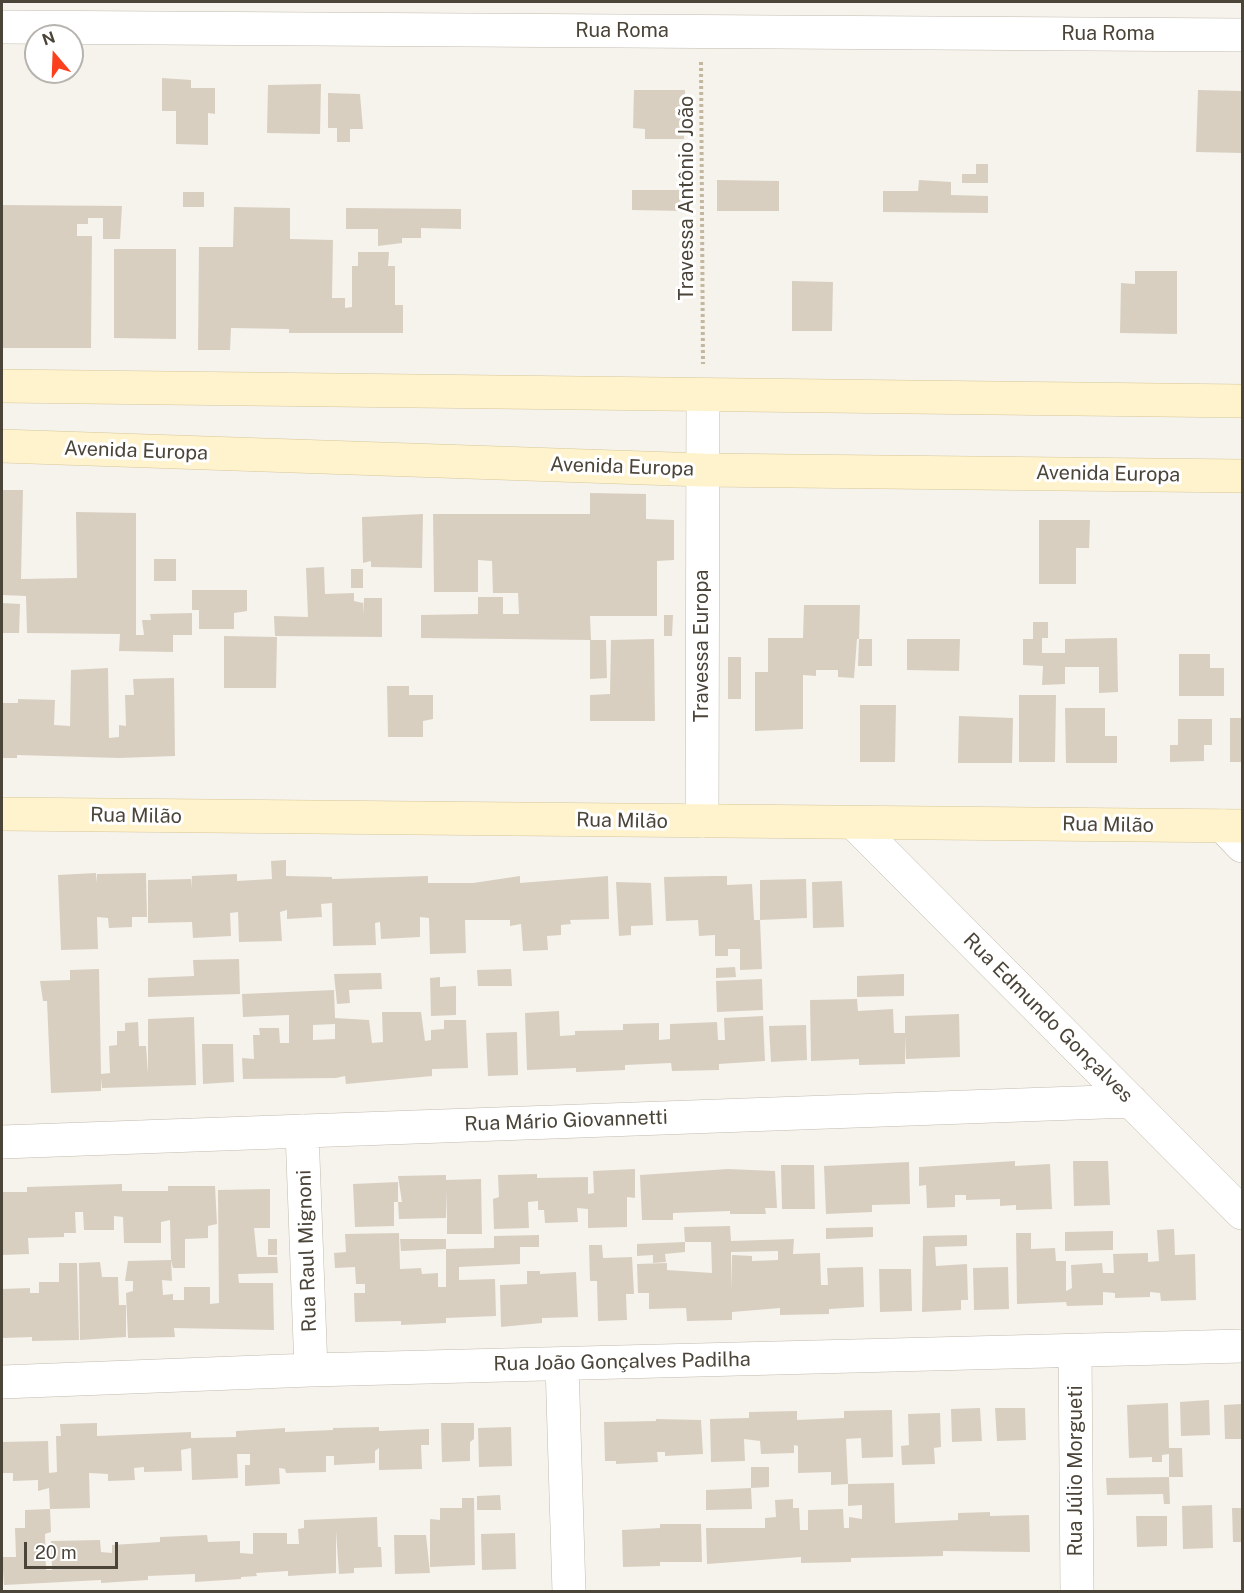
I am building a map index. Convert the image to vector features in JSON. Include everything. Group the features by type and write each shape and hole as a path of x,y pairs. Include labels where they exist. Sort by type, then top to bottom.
{"main road":[{"path":"2,386 1242,401"},
{"name":"Avenida Europa","path":"2,447 703,470 1242,476"},
{"name":"Rua Milão","path":"2,814 854,822 1236,833"}],"street":[{"name":"Rua Roma","path":"2,27 1242,35"},
{"name":"Travessa Europa","path":"702,821 703,395"},
{"name":"Rua Edmundo Gonçalves","path":"854,822 1242,1213"},
{"name":"Rua Mário Giovannetti","path":"2,1142 1131,1101"},
{"name":"Rua Raul Mignoni","path":"302,1131 311,1370"},
{"name":"Rua João Gonçalves Padilha","path":"2,1382 311,1370 1242,1346"},
{"name":"Rua Júlio Morgueti","path":"1075,1351 1077,1592"},
{"path":"562,1364 569,1592"}],"path":[{"name":"Travessa Antônio João","path":"701,32 703,395"}],"building":[{"path":"162,78 191,80 191,88 215,88 215,114 208,113 208,145 176,144 176,111 162,111"},
{"path":"321,84 320,134 267,133 268,85"},
{"path":"634,90 685,90 684,139 645,139 645,129 633,128"},
{"path":"1198,90 1242,91 1242,153 1196,152"},
{"path":"328,93 360,94 363,129 350,129 350,142 337,142 337,128 328,128"},
{"path":"976,164 988,164 988,183 962,183 962,174 976,174"},
{"path":"717,180 779,181 779,211 717,211"},
{"path":"919,180 951,182 951,195 988,196 988,213 883,212 883,191 918,191"},
{"path":"632,190 684,190 684,211 632,210"},
{"path":"183,192 204,192 204,207 183,207"},
{"path":"2,205 122,206 120,239 103,239 103,218 88,218 88,224 77,224 77,236 92,236 91,348 2,348"},
{"path":"234,207 290,208 290,239 333,240 332,298 345,298 345,308 352,307 352,266 358,266 358,252 389,252 388,266 395,266 395,305 403,305 403,333 289,333 289,329 231,328 230,350 198,350 199,247 233,247"},
{"path":"346,208 461,209 461,229 421,228 421,238 402,238 402,243 378,246 378,229 346,229"},
{"path":"114,249 176,249 176,339 114,338"},
{"path":"1135,271 1177,271 1177,334 1120,333 1121,283 1135,284"},
{"path":"792,281 833,282 832,331 792,331"},
{"path":"2,490 23,490 21,579 77,578 76,512 136,513 136,635 144,635 142,620 151,620 150,614 192,613 192,635 173,635 173,652 119,651 120,634 27,633 26,596 2,595"},
{"path":"590,493 646,494 646,519 674,520 674,560 657,561 657,616 590,616 591,640 421,638 421,615 478,614 478,597 503,597 503,614 519,614 518,593 493,593 492,561 478,560 478,592 434,592 433,514 590,514"},
{"path":"423,514 422,568 371,567 371,561 363,563 362,517"},
{"path":"1039,520 1090,520 1089,548 1076,548 1076,584 1039,584"},
{"path":"154,559 176,559 176,581 154,581"},
{"path":"324,567 325,594 354,593 354,601 363,603 363,615 364,598 382,598 382,637 275,636 274,616 308,617 306,568"},
{"path":"351,569 363,569 363,588 351,588"},
{"path":"192,590 247,590 247,611 234,613 234,629 199,629 199,610 192,610"},
{"path":"2,603 20,604 19,633 2,633"},
{"path":"804,605 860,605 854,678 838,677 838,670 816,670 816,676 803,675 803,729 755,731 755,672 768,672 768,638 803,638"},
{"path":"664,615 673,615 672,636 664,636"},
{"path":"1033,622 1048,622 1048,638 1042,638 1042,653 1065,653 1065,639 1117,638 1118,692 1099,693 1099,667 1065,667 1065,684 1042,685 1043,666 1023,665 1023,639 1033,639"},
{"path":"224,636 277,637 276,688 224,688"},
{"path":"654,639 655,721 590,721 590,695 610,694 611,640"},
{"path":"859,639 872,639 872,666 858,666"},
{"path":"907,639 960,639 959,671 907,670"},
{"path":"590,640 606,640 607,678 590,679"},
{"path":"1179,654 1210,654 1210,668 1224,668 1224,696 1179,696"},
{"path":"728,657 741,657 741,699 728,699"},
{"path":"108,668 109,738 119,737 119,725 126,726 125,695 134,695 133,679 174,678 175,756 119,758 17,755 17,758 2,758 2,703 18,703 18,699 55,700 54,725 70,726 71,670"},
{"path":"387,686 409,686 409,695 433,695 433,719 423,721 423,737 388,737"},
{"path":"1019,695 1056,695 1055,762 1019,762"},
{"path":"860,705 896,705 895,762 860,762"},
{"path":"1065,708 1105,708 1105,736 1117,736 1117,763 1066,763"},
{"path":"959,716 1013,718 1012,763 958,763"},
{"path":"1230,718 1242,718 1242,762 1230,762"},
{"path":"1178,719 1212,719 1212,745 1204,745 1204,761 1170,762 1170,745 1178,745"},
{"path":"286,860 286,876 332,877 332,879 428,876 428,883 473,883 520,876 520,883 608,876 609,919 570,920 571,924 561,925 561,935 547,936 548,950 523,951 521,924 510,926 510,920 465,920 466,953 430,954 429,918 420,917 420,937 381,939 380,922 375,923 376,945 333,946 332,903 321,904 322,917 287,919 287,910 280,912 282,941 239,942 238,912 230,913 231,936 193,938 192,922 148,923 148,880 191,879 191,889 192,876 237,874 237,881 272,879 271,861"},
{"path":"96,873 96,883 97,874 146,873 147,917 132,917 132,927 109,928 108,918 97,917 98,949 61,950 58,875"},
{"path":"727,876 727,885 752,884 754,920 760,920 762,969 740,970 740,949 728,949 728,956 715,956 715,935 699,936 698,920 666,921 664,877"},
{"path":"806,879 807,918 760,920 760,880"},
{"path":"842,881 844,927 813,928 812,882"},
{"path":"616,882 651,883 653,925 631,926 631,935 619,936"},
{"path":"239,959 240,994 148,997 148,978 194,976 193,960"},
{"path":"735,967 736,977 716,978 716,968"},
{"path":"99,969 101,1074 110,1073 109,1046 117,1045 117,1031 125,1031 125,1023 138,1022 139,1046 146,1046 148,1074 148,1019 194,1017 196,1085 102,1088 101,1079 101,1091 51,1093 47,1001 43,1001 40,981 70,980 70,970"},
{"path":"511,969 512,986 478,986 477,970"},
{"path":"381,973 382,989 349,990 350,1003 337,1004 334,974"},
{"path":"904,974 904,996 857,997 857,976"},
{"path":"440,977 440,987 456,986 456,1015 431,1016 430,978"},
{"path":"762,979 763,1010 717,1012 716,981"},
{"path":"334,990 335,1018 369,1020 372,1043 383,1042 382,1012 421,1012 425,1041 431,1040 431,1030 444,1029 444,1020 466,1020 468,1068 432,1069 432,1076 346,1084 345,1076 243,1079 242,1058 254,1059 253,1035 260,1035 259,1028 279,1028 280,1043 289,1043 289,1015 243,1017 242,994","holes":["335,1024 335,1039 313,1040 313,1025"]},
{"path":"857,999 858,1011 893,1009 894,1033 905,1033 905,1016 959,1014 960,1057 906,1059 905,1035 905,1064 859,1065 859,1059 811,1061 810,1000"},
{"path":"559,1011 560,1036 575,1035 575,1031 623,1030 623,1024 659,1023 659,1040 670,1039 670,1024 717,1022 718,1040 725,1040 724,1018 763,1016 765,1061 719,1064 719,1070 672,1071 671,1063 625,1065 625,1070 576,1072 576,1068 527,1070 525,1013"},
{"path":"806,1025 807,1060 771,1062 769,1026"},
{"path":"517,1032 518,1075 488,1076 486,1033"},
{"path":"202,1044 233,1044 234,1082 203,1084"},
{"path":"1015,1161 1015,1166 1050,1164 1052,1209 1016,1210 1016,1205 1000,1206 1000,1199 966,1200 966,1195 955,1195 955,1207 927,1208 926,1185 919,1186 919,1167"},
{"path":"1073,1161 1108,1161 1110,1205 1074,1206"},
{"path":"909,1162 910,1204 872,1205 872,1212 826,1214 824,1166"},
{"path":"781,1165 814,1165 815,1209 782,1209"},
{"path":"635,1169 635,1198 627,1197 627,1227 588,1228 588,1209 577,1208 578,1222 545,1223 544,1210 538,1210 538,1201 528,1202 529,1228 494,1229 493,1199 499,1197 498,1175 537,1174 537,1178 588,1177 588,1194 594,1193 593,1171"},
{"path":"728,1169 775,1171 777,1208 765,1208 766,1214 730,1214 730,1211 673,1213 673,1220 642,1220 640,1175"},
{"path":"446,1175 446,1180 481,1179 482,1234 447,1234 447,1190 446,1218 399,1219 398,1202 402,1202 398,1176"},
{"path":"398,1182 398,1202 394,1202 394,1226 355,1227 353,1184"},
{"path":"122,1184 122,1191 168,1191 168,1186 215,1186 217,1224 208,1226 208,1238 185,1239 185,1268 173,1268 170,1220 161,1222 161,1243 124,1243 123,1217 114,1216 114,1230 84,1230 83,1212 75,1212 76,1233 64,1233 64,1237 28,1238 29,1254 2,1255 2,1192 27,1192 27,1187"},
{"path":"270,1189 270,1228 254,1228 257,1257 277,1257 278,1273 238,1274 239,1283 273,1283 274,1330 174,1328 175,1337 128,1338 126,1293 133,1291 133,1281 125,1281 128,1261 171,1260 172,1281 162,1280 163,1295 173,1294 173,1300 184,1300 184,1287 210,1287 210,1304 219,1303 218,1190"},
{"path":"730,1226 731,1241 794,1239 793,1254 820,1253 821,1285 828,1285 827,1268 863,1267 864,1307 829,1309 829,1314 780,1315 780,1308 732,1312 732,1320 687,1321 686,1308 649,1309 649,1293 638,1293 637,1264 667,1263 667,1270 712,1273 711,1242 685,1242 684,1227","holes":["778,1251 778,1260 752,1261 752,1256 732,1255 731,1291 731,1252"]},
{"path":"873,1227 873,1237 826,1239 826,1228"},
{"path":"1174,1229 1175,1255 1195,1254 1196,1300 1161,1301 1160,1293 1150,1292 1150,1297 1115,1298 1115,1293 1103,1292 1103,1305 1067,1306 1066,1302 1017,1304 1016,1233 1031,1233 1031,1249 1055,1248 1056,1261 1066,1261 1066,1291 1072,1288 1071,1265 1102,1263 1103,1273 1114,1273 1113,1254 1148,1253 1148,1262 1159,1261 1157,1230"},
{"path":"1113,1231 1113,1250 1065,1251 1065,1232"},
{"path":"399,1233 400,1269 421,1268 422,1274 438,1273 438,1287 446,1287 446,1249 494,1248 494,1236 539,1235 539,1247 520,1247 520,1264 459,1267 459,1280 495,1279 496,1316 446,1318 446,1323 401,1325 401,1321 355,1322 354,1293 365,1293 365,1284 356,1284 355,1267 335,1268 334,1253 346,1252 345,1234"},
{"path":"967,1235 967,1246 935,1247 936,1266 967,1264 968,1300 961,1300 961,1310 922,1312 923,1236"},
{"path":"268,1239 277,1239 277,1255 268,1255"},
{"path":"400,1239 446,1239 446,1249 401,1251"},
{"path":"685,1242 685,1252 665,1254 666,1262 653,1263 653,1255 637,1256 637,1244"},
{"path":"589,1245 602,1245 603,1258 632,1257 634,1294 626,1294 627,1320 598,1321 597,1281 590,1281"},
{"path":"100,1262 102,1277 118,1277 119,1305 126,1305 126,1337 80,1340 79,1263"},
{"path":"59,1263 77,1263 79,1340 32,1341 32,1337 2,1338 2,1289 30,1288 30,1293 39,1293 39,1282 59,1282"},
{"path":"1008,1267 1009,1309 974,1310 973,1268"},
{"path":"879,1269 911,1269 912,1311 880,1312"},
{"path":"527,1271 540,1271 540,1274 576,1272 578,1317 542,1318 542,1323 501,1327 500,1285 527,1284"},
{"path":"1209,1400 1210,1435 1181,1436 1180,1402"},
{"path":"1168,1403 1169,1448 1182,1448 1183,1477 1169,1477 1169,1454 1162,1455 1162,1462 1152,1462 1152,1457 1129,1458 1127,1405"},
{"path":"1242,1404 1242,1439 1225,1439 1224,1405"},
{"path":"980,1408 982,1441 952,1442 951,1409"},
{"path":"995,1408 1025,1408 1026,1440 997,1441"},
{"path":"892,1410 893,1457 862,1458 861,1438 846,1439 848,1484 831,1485 831,1472 798,1473 798,1446 794,1445 794,1453 761,1454 760,1441 744,1439 745,1461 711,1462 710,1419 749,1418 749,1412 797,1411 797,1420 844,1418 844,1411"},
{"path":"940,1413 941,1447 934,1448 935,1464 902,1465 901,1446 909,1445 908,1414"},
{"path":"656,1419 701,1420 703,1454 665,1456 665,1452 657,1452 658,1462 616,1464 616,1461 605,1461 604,1422 656,1421"},
{"path":"97,1423 97,1436 191,1432 191,1438 236,1437 236,1431 285,1428 285,1432 379,1427 379,1431 429,1429 429,1445 421,1445 422,1469 379,1470 379,1448 375,1451 375,1463 334,1465 334,1456 326,1456 326,1472 286,1473 285,1469 279,1468 280,1484 245,1486 245,1465 250,1465 250,1454 237,1454 238,1478 192,1480 191,1448 181,1450 182,1471 144,1472 144,1467 134,1468 135,1480 108,1481 108,1474 89,1473 90,1508 50,1509 49,1488 38,1491 38,1480 13,1481 13,1473 2,1473 2,1442 48,1441 49,1473 57,1472 56,1436 61,1436 60,1424"},
{"path":"441,1423 474,1423 474,1439 470,1442 470,1461 442,1462"},
{"path":"511,1427 512,1466 479,1467 478,1428"},
{"path":"751,1467 769,1467 769,1487 751,1488"},
{"path":"1169,1477 1170,1504 1164,1504 1163,1494 1107,1495 1106,1478"},
{"path":"894,1483 895,1523 958,1520 958,1513 990,1512 990,1516 1029,1515 1030,1552 943,1551 943,1556 851,1558 851,1562 801,1563 801,1557 707,1564 706,1528 765,1528 765,1518 776,1517 775,1500 793,1499 793,1508 799,1508 800,1530 808,1530 808,1510 843,1509 844,1528 849,1528 849,1517 862,1519 862,1505 848,1506 848,1484"},
{"path":"751,1488 752,1509 706,1510 706,1490"},
{"path":"500,1495 501,1510 477,1510 477,1496"},
{"path":"462,1498 474,1498 475,1565 430,1567 430,1519 440,1520 440,1508 462,1508"},
{"path":"1212,1505 1213,1548 1183,1549 1182,1506"},
{"path":"1232,1508 1242,1508 1242,1542 1233,1542"},
{"path":"50,1509 51,1532 45,1534 46,1570 52,1570 51,1541 100,1540 101,1552 112,1553 112,1545 160,1542 160,1537 207,1535 208,1542 240,1541 240,1553 253,1554 253,1533 287,1533 287,1544 299,1544 298,1529 304,1528 304,1520 377,1517 378,1547 381,1547 382,1567 354,1568 354,1573 339,1574 336,1531 336,1573 288,1576 288,1571 256,1573 257,1576 241,1577 241,1579 195,1582 195,1574 148,1576 148,1580 101,1583 101,1580 4,1585 2,1557 16,1557 15,1528 25,1528 25,1510"},
{"path":"1136,1516 1167,1516 1167,1546 1137,1547"},
{"path":"660,1524 701,1524 702,1562 660,1562 660,1566 623,1567 622,1530 660,1528"},
{"path":"515,1533 516,1569 482,1570 481,1534"},
{"path":"394,1535 426,1535 430,1573 395,1574"}]}
